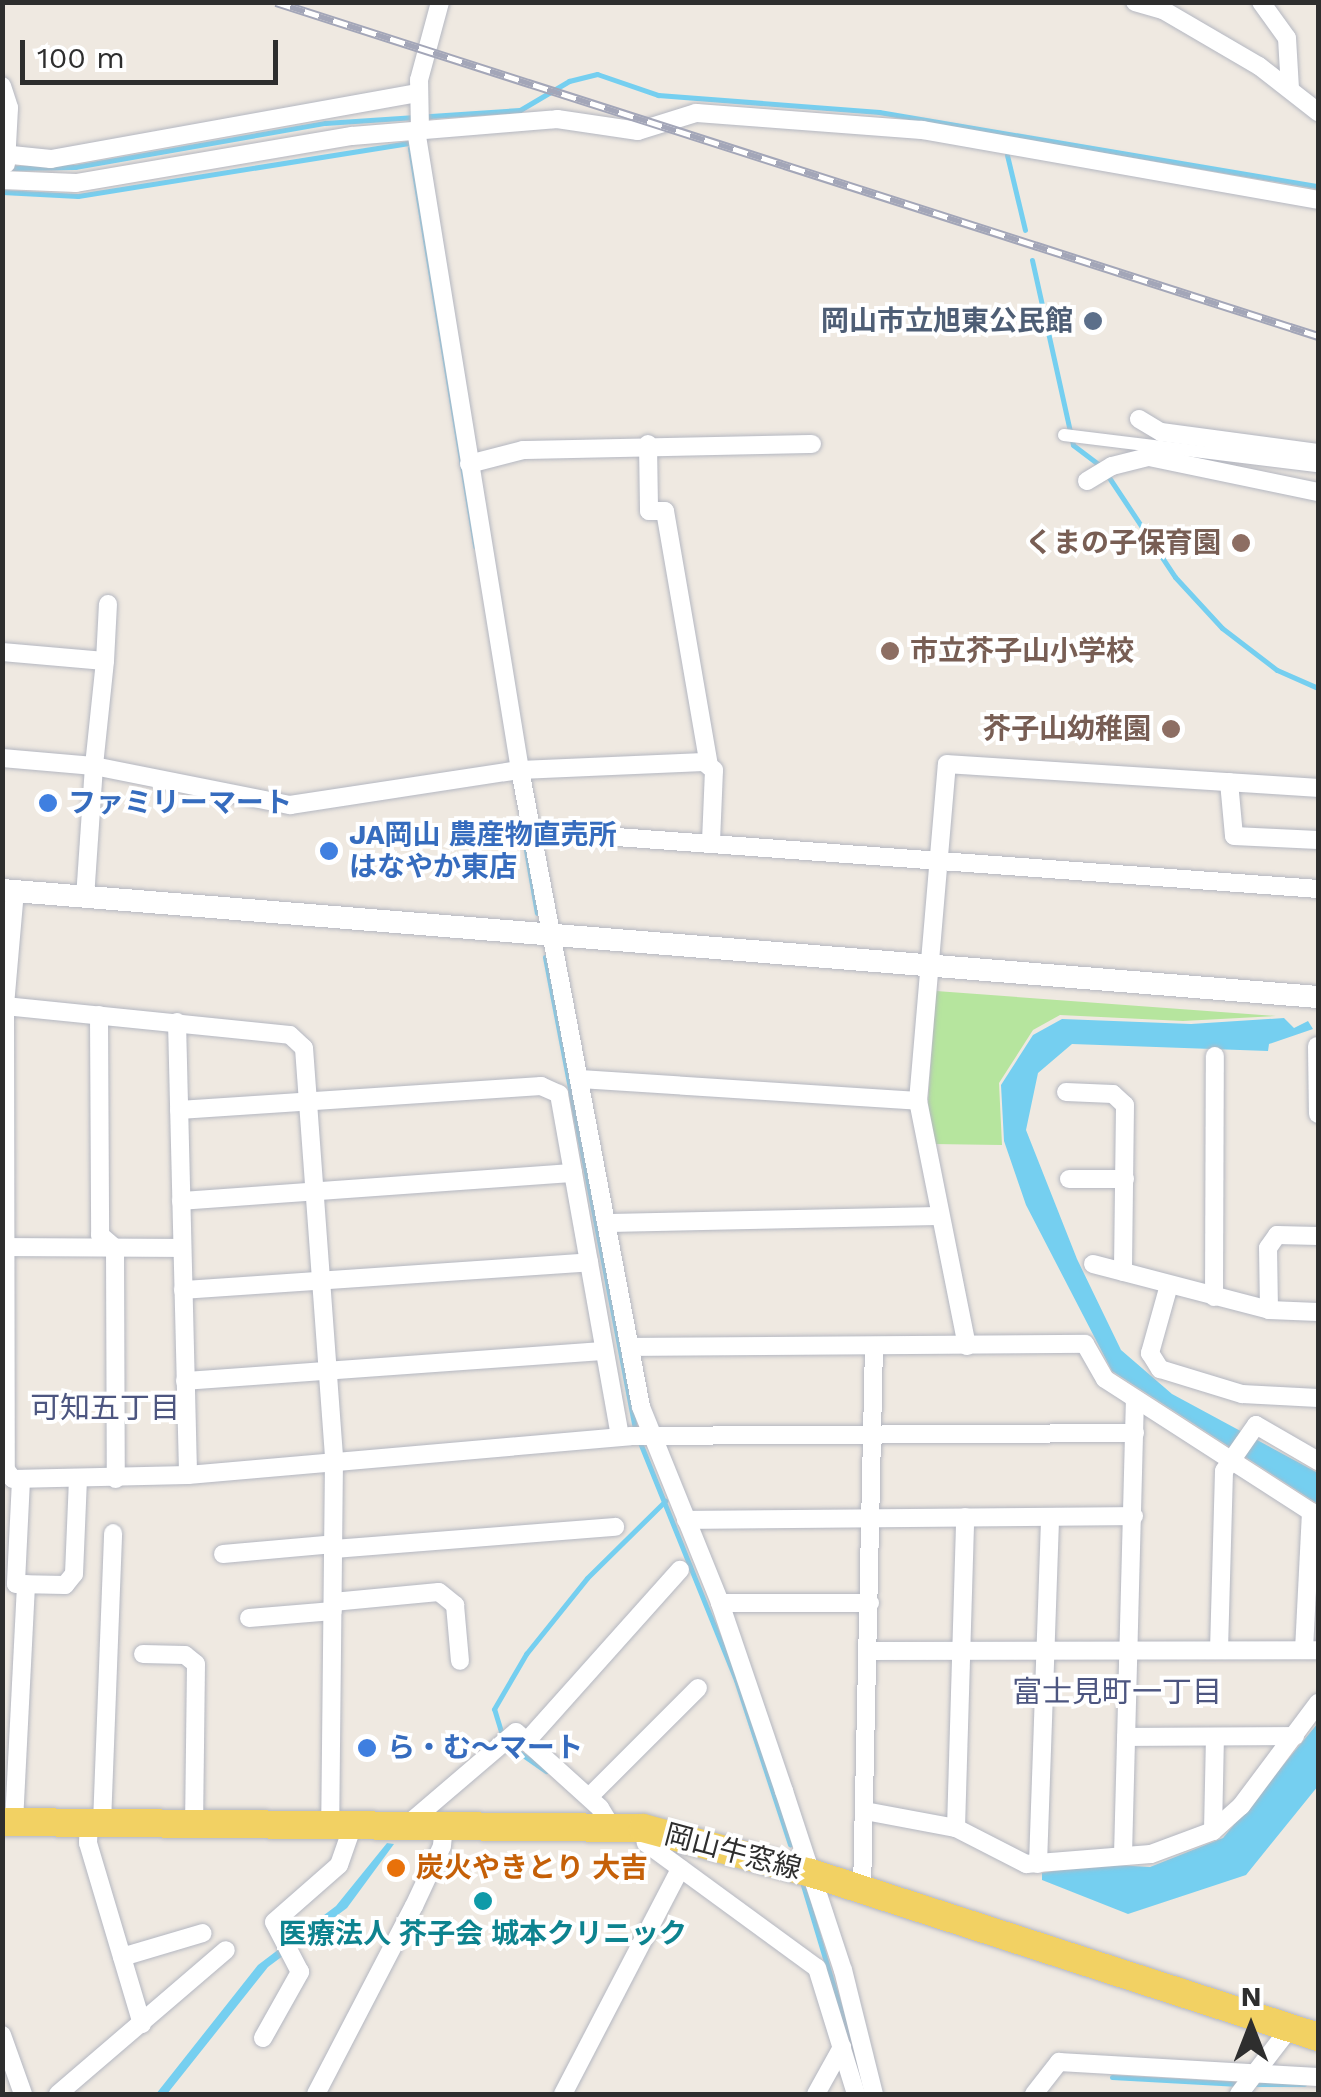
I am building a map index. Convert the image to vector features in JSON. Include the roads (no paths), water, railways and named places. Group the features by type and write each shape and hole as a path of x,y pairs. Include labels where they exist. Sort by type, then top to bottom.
{"main road":[{"name":"岡山牛窓線","path":"8,1822 643,1828 811,1874 1318,2037"}],"street":[{"path":"440,2 419,118 514,770 536,831 630,1347 636,1436"},
{"path":"1135,2 1163,10 1290,88 1318,112"},
{"path":"1260,2 1286,38 1290,88"},
{"path":"2,86 9,108 4,173"},
{"path":"4,173 51,159 419,118 557,119 638,131 696,114 846,123 1318,200"},
{"path":"4,173 76,183 419,118"},
{"path":"1139,419 1160,432 1318,453"},
{"path":"1071,436 1318,466"},
{"path":"469,464 523,450 648,444 812,444"},
{"path":"648,444 648,512 665,512 709,766"},
{"path":"1099,474 1148,457 1318,492"},
{"path":"85,898 108,604"},
{"path":"2,652 105,661"},
{"path":"2,758 94,766 290,805 514,770 709,766 714,770 712,842"},
{"path":"966,1346 918,1101 947,764 1318,788"},
{"path":"1229,782 1234,836 1318,840"},
{"path":"536,831 1318,888"},
{"path":"1134,1433 636,1436 188,1474 22,1480 6,1470 9,891 1318,997"},
{"path":"6,1006 290,1035 304,1048 334,1460 341,1825 339,1865 278,1914 274,1922 300,1972 262,2038"},
{"path":"99,1014 100,1235 115,1248 116,1479"},
{"path":"178,1022 188,1474"},
{"path":"1317,1046 1318,1114"},
{"path":"1214,1296 1216,1056"},
{"path":"580,1079 918,1101"},
{"path":"179,1110 541,1086 560,1094 604,1351 636,1436 686,1520 720,1603 811,1874 834,1979 842,2046 856,2094"},
{"path":"1066,1092 1114,1094 1125,1105 1122,1272"},
{"path":"181,1201 573,1174"},
{"path":"1069,1178 1125,1179"},
{"path":"606,1223 940,1216"},
{"path":"1270,1310 1268,1248 1278,1235 1318,1236"},
{"path":"6,1247 182,1248"},
{"path":"183,1290 589,1262"},
{"path":"1093,1264 1270,1310 1318,1312"},
{"path":"1168,1286 1152,1363 1258,1395 1318,1398"},
{"path":"630,1347 1085,1344 1105,1379 1230,1455 1315,1515 1311,1650 869,1651"},
{"path":"862,1890 874,1346"},
{"path":"186,1381 604,1351"},
{"path":"1219,1650 1230,1455 1251,1427 1258,1395"},
{"path":"1123,1855 1134,1400"},
{"path":"1251,1427 1318,1461"},
{"path":"22,1480 16,1584 65,1585 74,1574 78,1479"},
{"path":"686,1520 1134,1516"},
{"path":"956,1828 966,1517"},
{"path":"1038,1864 1050,1517"},
{"path":"223,1554 615,1527"},
{"path":"113,1533 95,1823 122,1957 142,2024"},
{"path":"526,1742 680,1570"},
{"path":"8,1822 26,1584"},
{"path":"249,1618 439,1592 455,1604 460,1661"},
{"path":"720,1603 870,1602"},
{"path":"143,1654 185,1655 196,1664 194,1825"},
{"path":"589,1797 698,1688"},
{"path":"865,1811 956,1828 1018,1862 1038,1864 1151,1854 1213,1831 1241,1806 1318,1703"},
{"path":"407,1825 516,1732 589,1797 610,1826"},
{"path":"1126,1737 1294,1736"},
{"path":"1213,1831 1216,1739"},
{"path":"316,2094 414,1906 444,1825"},
{"path":"643,1828 646,1843 678,1874 834,1979 874,2094"},
{"path":"563,2094 678,1874"},
{"path":"122,1957 204,1932"},
{"path":"72,2090 226,1950"},
{"path":"1239,2094 1290,2028"},
{"path":"2,2035 23,2094"},
{"path":"816,2094 842,2046"},
{"path":"1034,2094 1059,2062 1252,2078 1318,2078"}],"water":[{"path":"1284,1018 1294,1028 1308,1021 1313,1029 1269,1044 1268,1051 1072,1044 1038,1073 1026,1130 1077,1259 1121,1350 1172,1394 1318,1473 1318,1504 1112,1371 1026,1205 1004,1141 1001,1085 1033,1035 1062,1019 1191,1024"},
{"path":"1318,1723 1318,1786 1246,1875 1128,1914 1042,1880 1042,1873 1098,1864 1150,1867 1223,1838"},
{"path":"387,1843 394,1844 347,1908 268,1967 167,2094 156,2094 258,1965 336,1906"}],"waterway":[{"path":"6,168 75,167 325,123 520,110 569,81 597,74 658,95 879,112 1318,186"},
{"path":"2,192 78,196 409,143"},
{"path":"410,148 475,547"},
{"path":"1007,155 1025,230"},
{"path":"1032,260 1073,445 1102,467"},
{"path":"1108,476 1175,577 1222,628 1277,670 1318,688"},
{"path":"524,838 537,913"},
{"path":"545,957 635,1430"},
{"path":"639,1440 736,1680 790,1844"},
{"path":"503,1738 494,1709 526,1654 587,1578 665,1501"},
{"path":"510,1746 546,1771"},
{"path":"803,1885 861,2078"},
{"path":"1112,2077 1239,2084"},
{"path":"1257,2084 1304,2084"}],"railway":[{"path":"276,2 1318,336"}],"place":[{"name":"岡山市立旭東公民館","path":"1093,321"},
{"name":"くまの子保育園","path":"1241,543"},
{"name":"市立芥子山小学校","path":"890,651"},
{"name":"芥子山幼稚園","path":"1171,729"},
{"name":"ファミリーマート","path":"48,803"},
{"name":"JA岡山 農産物直売所 はなやか東店","path":"329,851"},
{"name":"ら・む〜マート","path":"367,1748"},
{"name":"炭火やきとり 大吉","path":"396,1868"},
{"name":"医療法人 芥子会 城本クリニック","path":"483,1901"}],"district":[{"name":"可知五丁目","path":"105,1408"},
{"name":"富士見町一丁目","path":"1117,1692"}]}
